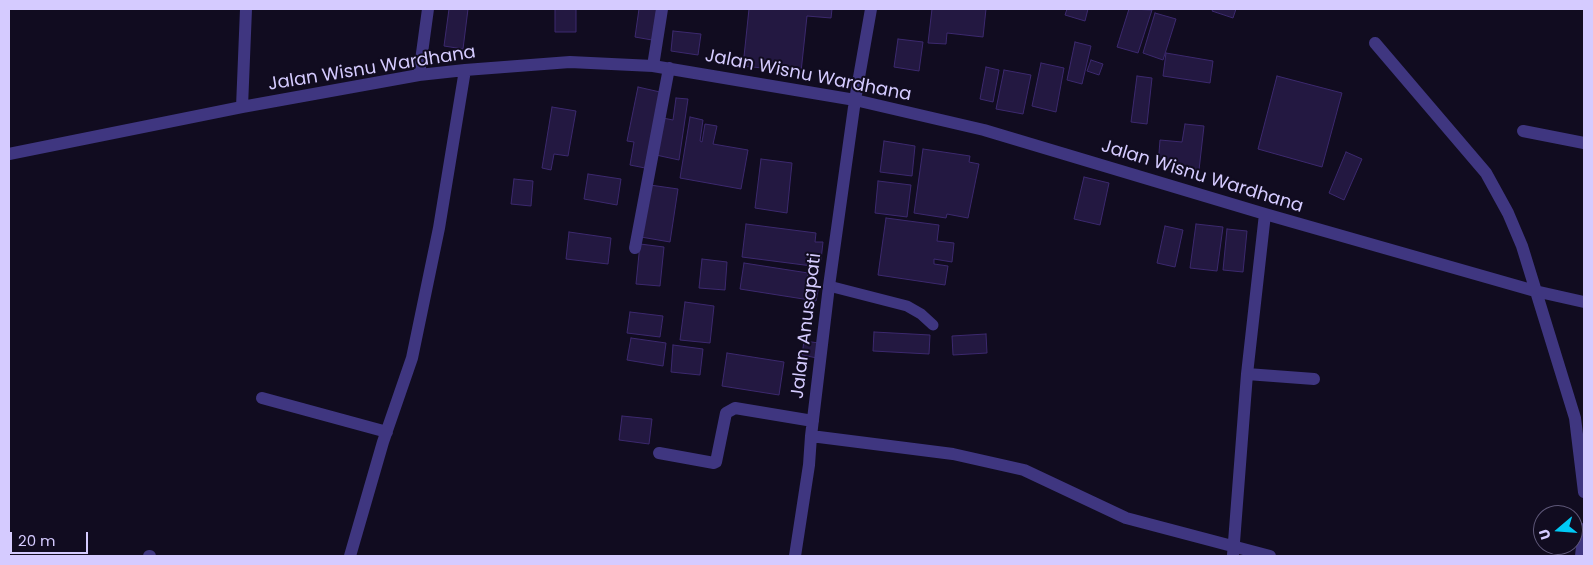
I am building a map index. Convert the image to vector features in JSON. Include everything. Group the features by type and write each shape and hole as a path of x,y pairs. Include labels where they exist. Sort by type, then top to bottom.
{"street":[{"path":"242,107 246,9"},
{"path":"419,75 428,9"},
{"path":"653,66 662,9"},
{"name":"Jalan Anusapati","path":"795,556 810,465 811,436 829,286 871,9"},
{"path":"1375,43 1486,174 1508,213 1522,246 1576,418 1584,492"},
{"name":"Jalan Wisnu Wardhana","path":"9,154 242,107 419,75 570,62 653,66 856,100 984,130 1264,214 1535,291 1584,302"},
{"path":"636,248 669,68"},
{"path":"350,556 387,432 412,358 439,228 465,70"},
{"path":"1523,131 1584,143"},
{"path":"1233,552 1264,214"},
{"path":"1248,374 1314,379"},
{"path":"262,398 387,432"},
{"path":"659,452 714,464 726,413 735,408 813,421"},
{"path":"811,436 953,454 1024,470 1126,518 1233,552 1270,556"},
{"path":"1581,556 1584,529"}],"lane":[{"path":"829,286 907,306 921,314 933,325"}],"building":[{"path":"449,9 468,9 463,49 444,46"},
{"path":"555,9 576,9 576,32 555,32"},
{"path":"639,9 657,9 652,40 635,37"},
{"path":"749,9 832,9 831,18 807,16 801,72 743,66"},
{"path":"932,9 986,9 983,37 947,33 946,44 928,43"},
{"path":"1067,9 1088,9 1085,21 1065,15"},
{"path":"1129,9 1152,10 1138,53 1117,47"},
{"path":"1213,9 1236,9 1233,18 1212,11"},
{"path":"1155,13 1176,19 1163,60 1143,53"},
{"path":"673,31 701,34 698,55 671,51"},
{"path":"898,39 923,42 919,71 894,67"},
{"path":"1075,42 1091,46 1082,84 1067,80"},
{"path":"1166,53 1213,61 1210,83 1163,76"},
{"path":"1091,60 1103,64 1099,75 1087,71"},
{"path":"1041,63 1064,68 1056,112 1032,106"},
{"path":"986,67 999,70 993,102 980,99"},
{"path":"1004,70 1031,75 1023,114 996,109"},
{"path":"1137,76 1152,78 1147,124 1131,122"},
{"path":"1277,76 1342,93 1322,167 1258,149"},
{"path":"638,87 660,92 645,168 630,165 634,142 627,141"},
{"path":"676,98 688,99 679,160 656,155 663,118 673,120"},
{"path":"552,107 576,111 568,156 554,154 551,170 542,168"},
{"path":"690,117 703,120 700,141 702,142 705,124 717,126 713,144 748,150 741,189 680,178"},
{"path":"1185,124 1204,126 1199,170 1158,166 1160,140 1182,142"},
{"path":"884,141 915,146 912,176 880,172"},
{"path":"923,149 970,156 969,162 979,164 968,218 947,214 946,218 914,213"},
{"path":"1346,152 1362,159 1344,200 1329,193"},
{"path":"761,159 792,163 787,213 755,208"},
{"path":"588,174 621,179 617,205 584,199"},
{"path":"1084,177 1109,183 1100,225 1074,219"},
{"path":"514,179 533,181 531,206 511,204"},
{"path":"878,181 911,185 907,217 875,213"},
{"path":"650,185 678,189 670,242 641,237"},
{"path":"886,218 939,225 937,241 954,243 952,262 934,259 934,264 948,266 945,285 878,275"},
{"path":"746,224 816,233 815,242 823,242 821,260 813,259 812,266 742,257"},
{"path":"1196,224 1223,227 1217,271 1190,268"},
{"path":"1165,226 1183,230 1175,267 1157,263"},
{"path":"1227,229 1247,231 1243,272 1223,270"},
{"path":"569,232 611,238 608,264 566,259"},
{"path":"640,244 664,247 660,286 636,284"},
{"path":"702,259 727,262 725,290 699,288"},
{"path":"744,263 808,273 807,282 819,285 816,301 740,289"},
{"path":"685,302 714,306 710,343 680,340"},
{"path":"630,312 663,316 660,337 627,333"},
{"path":"874,332 930,335 929,354 873,351"},
{"path":"986,334 987,353 953,355 952,336"},
{"path":"631,338 666,343 663,366 627,360"},
{"path":"804,341 819,343 817,358 802,355"},
{"path":"673,345 703,349 700,375 671,372"},
{"path":"727,353 784,362 779,395 722,386"},
{"path":"622,416 652,419 649,444 619,440"}]}
